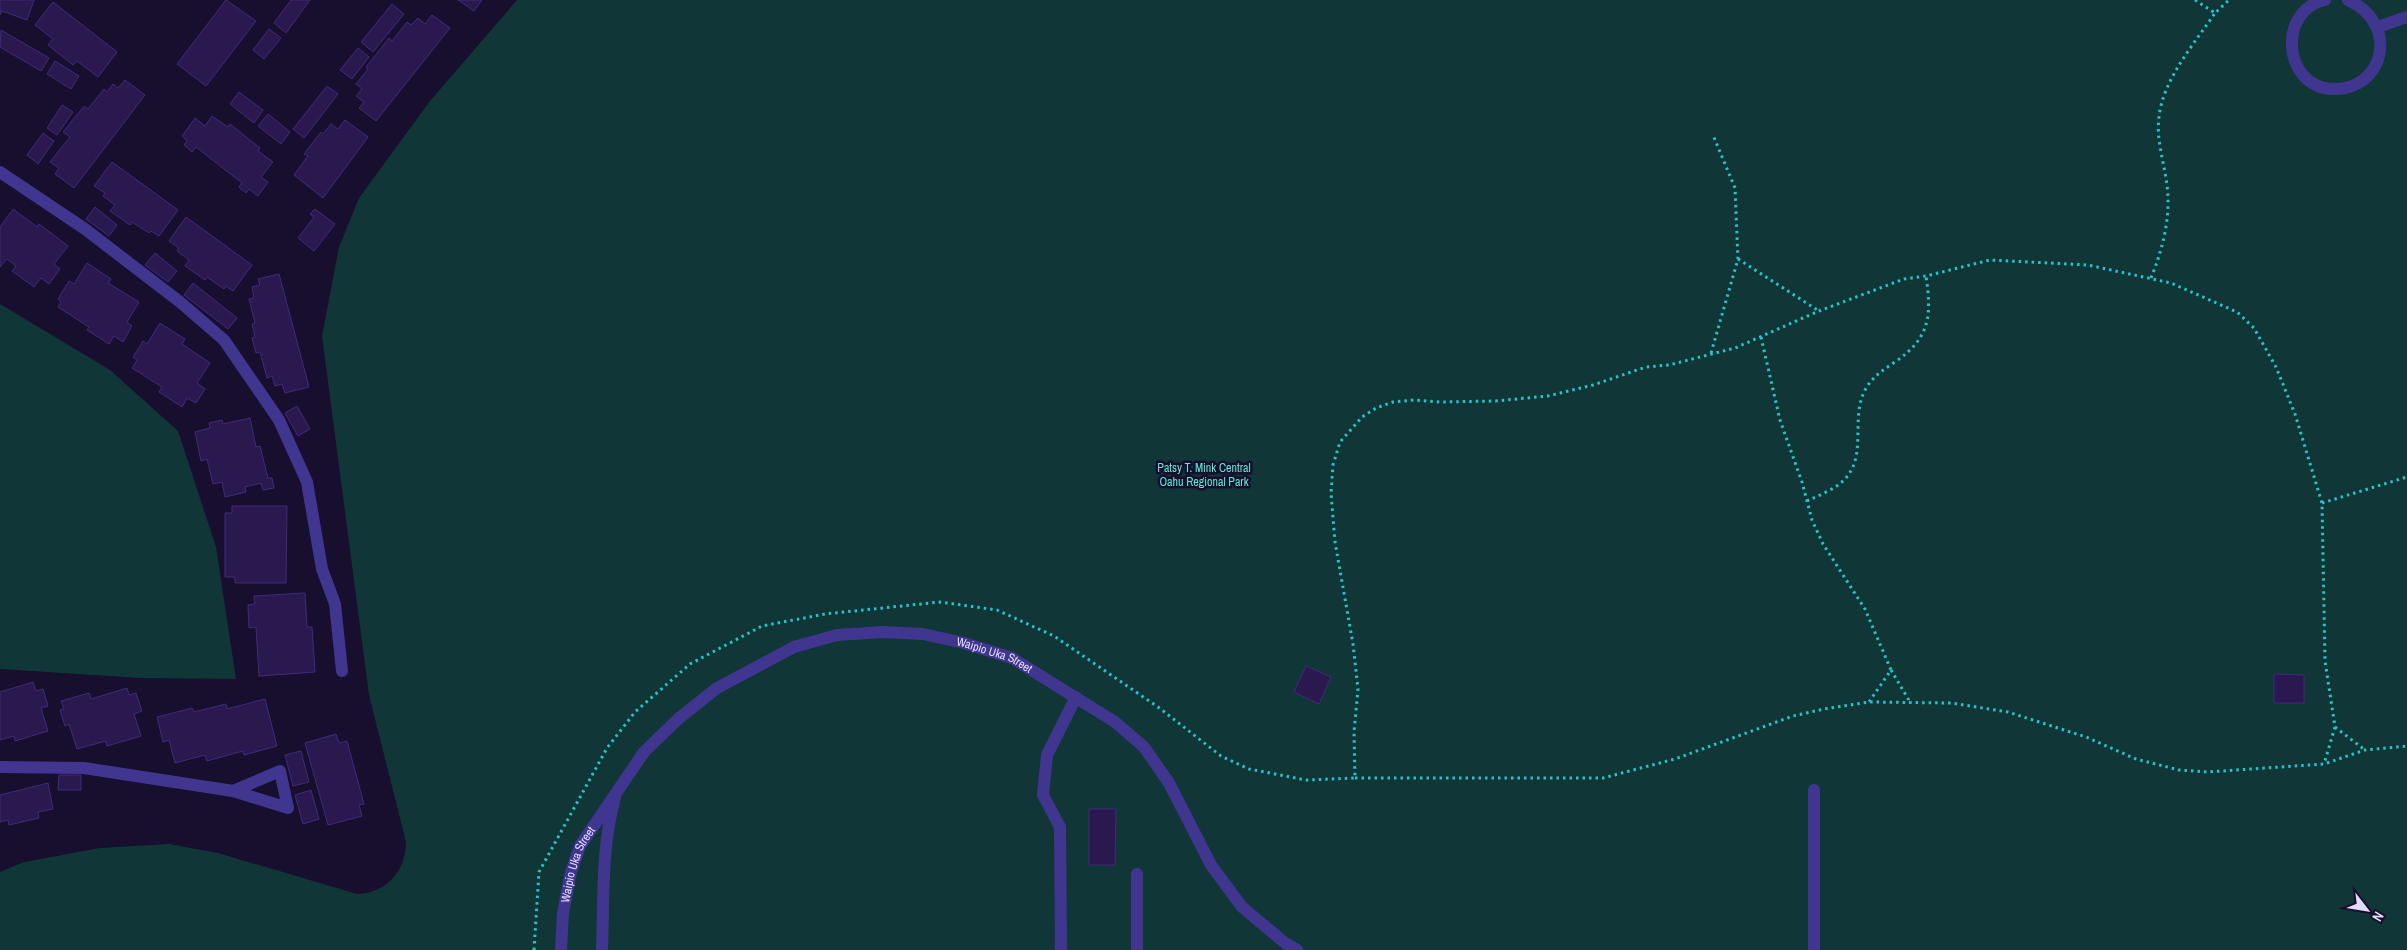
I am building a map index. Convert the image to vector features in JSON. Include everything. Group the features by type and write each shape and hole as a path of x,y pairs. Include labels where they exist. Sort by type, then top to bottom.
{"street":[{"path":"2325,0 2308,8 2298,19 2292,32 2291,46 2294,61 2302,74 2315,84 2330,89 2345,88 2360,82 2371,72 2379,58 2381,42 2378,27 2371,14 2360,5 2348,0"},
{"path":"2378,27 2407,17"},
{"path":"0,172 85,229 180,302 224,340 279,420 307,482 322,570 335,604 342,671"},
{"name":"Waipio Uka Street","path":"560,950 563,913 571,872 580,846 644,752 678,719 717,688 794,647 837,635 883,632 923,634 964,643 1012,658 1115,722 1144,747 1169,783 1211,865 1242,907 1285,943 1298,950"},
{"path":"1061,950 1060,827 1043,796 1047,755 1076,697"},
{"path":"0,767 84,768 233,791"},
{"name":"Waipio Uka Street","path":"602,950 606,842 618,788"},
{"path":"1814,790 1814,950"},
{"path":"1137,874 1137,950"}],"path":[{"path":"2195,0 2215,13"},
{"path":"2151,278 2163,243 2167,217 2167,187 2159,139 2159,116 2164,96 2174,76 2215,13 2230,0"},
{"path":"1711,354 1738,258 1735,188 1713,135"},
{"path":"1738,258 1819,311"},
{"path":"1355,778 1354,732 1358,689 1354,644 1335,542 1331,493 1333,465 1340,442 1362,417 1376,408 1393,402 1414,400 1440,402 1487,401 1548,396 1593,385 1646,367 1669,365 1734,348 1819,311 1904,279 1926,276 1990,260 2088,265 2171,283 2225,305 2247,319 2254,328 2276,367 2295,414 2322,503 2325,652 2335,727 2324,764"},
{"path":"1807,501 1842,482 1853,469 1857,454 1859,404 1865,390 1875,376 1907,353 1922,338 1929,318 1926,276"},
{"path":"1761,337 1780,420 1812,520 1823,544 1865,609 1891,670 1910,702"},
{"path":"2322,503 2407,477"},
{"path":"534,950 539,872 607,748 635,712 690,664 762,626 825,614 940,602 997,610 1054,636 1158,707 1228,759 1249,769 1306,780 1355,778 1603,778 1675,759 1792,716 1824,708 1869,702 1951,703 2008,712 2086,737 2136,759 2179,770 2235,771 2324,764 2365,750 2407,746"},
{"path":"1869,702 1891,670"},
{"path":"2335,727 2365,750"}],"green space":[{"name":"Patsy T. Mink Central Oahu Regional Park","path":"517,0 2407,0 2407,950 0,950 0,872 24,862 100,848 169,844 218,853 357,894 368,893 386,885 403,862 406,842 369,695 322,336 339,247 359,198 430,101"},
{"path":"0,304 110,370 178,431 216,547 236,679 141,678 0,669"}],"building":[{"path":"0,0 34,0 27,20 2,11 0,15"},
{"path":"226,0 256,21 206,86 177,64"},
{"path":"291,0 310,0 286,33 274,23"},
{"path":"458,0 482,0 474,11"},
{"path":"53,2 117,52 98,77 77,61 73,65 48,45 53,39 35,25"},
{"path":"392,4 404,14 373,52 361,42"},
{"path":"432,15 450,28 376,121 359,108 364,102 356,96 362,89 356,84 368,69 366,67 389,38 392,41 407,22 411,25 418,18 425,24"},
{"path":"269,29 281,38 264,59 253,50"},
{"path":"1,30 49,58 41,71 0,47"},
{"path":"358,48 369,57 352,79 340,70"},
{"path":"55,61 79,76 71,89 47,74"},
{"path":"125,80 145,95 74,188 55,174 59,168 50,162 70,137 63,132 84,106 88,109 104,89 107,92 113,84 118,88"},
{"path":"327,86 338,94 304,138 293,129"},
{"path":"239,92 263,110 254,123 230,104"},
{"path":"62,105 73,112 57,135 47,128"},
{"path":"268,114 290,132 281,144 258,126"},
{"path":"212,116 228,127 230,124 260,148 258,151 273,162 261,177 268,182 258,196 249,189 246,193 239,187 242,183 196,147 192,152 184,145 187,141 182,136 195,118 205,126"},
{"path":"345,120 368,137 323,198 294,175 308,156 304,154 321,132 323,134 331,124 338,129"},
{"path":"43,133 54,141 38,164 27,155"},
{"path":"112,162 178,210 159,236 151,231 149,233 132,222 130,225 110,211 115,205 103,196 105,193 94,186"},
{"path":"95,207 117,225 109,236 86,219"},
{"path":"13,209 37,227 39,224 68,246 54,264 60,269 49,284 41,278 34,287 12,271 16,266 7,259 0,267 0,227"},
{"path":"315,209 335,224 314,251 298,238 314,217 310,214"},
{"path":"186,217 252,265 233,291 226,286 224,289 207,277 205,280 185,266 189,260 177,251 179,248 169,241"},
{"path":"155,253 177,271 168,282 145,265"},
{"path":"87,263 111,279 108,283 139,302 127,322 132,326 123,342 114,336 109,344 87,330 89,327 58,307 61,302 58,299 69,281 74,284"},
{"path":"279,274 309,387 285,393 282,384 275,386 272,376 267,378 260,352 256,353 252,338 255,337 252,324 255,323 249,299 254,298 252,287 260,285 258,279"},
{"path":"193,283 237,318 228,329 184,295"},
{"path":"160,323 185,339 182,344 210,363 197,383 205,389 196,403 187,398 182,407 159,392 162,387 132,368 137,360 133,357 143,341 147,344"},
{"path":"297,406 310,429 298,436 285,413"},
{"path":"250,418 256,447 260,446 268,478 272,478 274,488 263,490 261,483 245,487 246,492 225,497 222,482 213,484 207,459 201,461 195,432 210,428 209,423 222,420 223,424"},
{"path":"232,506 287,506 286,583 235,583 235,577 225,577 225,513 232,513"},
{"path":"305,593 307,627 312,627 315,672 259,676 256,627 249,628 248,605 255,604 254,596"},
{"path":"1306,666 1331,677 1319,704 1294,692"},
{"path":"2274,674 2304,675 2304,703 2274,703"},
{"path":"33,682 36,691 43,689 48,706 41,708 48,731 15,741 14,736 0,740 0,692"},
{"path":"127,688 129,695 136,693 142,711 134,714 141,736 107,746 106,741 77,749 69,724 65,726 60,710 64,709 61,701 89,693 91,699"},
{"path":"265,699 277,746 244,755 243,751 207,761 205,755 175,763 169,740 163,742 157,717 192,708 194,712 226,704 227,709"},
{"path":"336,734 339,743 347,741 364,804 359,805 362,816 328,825 305,743"},
{"path":"301,751 309,782 293,786 285,755"},
{"path":"59,775 81,775 81,790 58,790"},
{"path":"48,783 53,809 38,812 39,818 9,825 8,820 0,822 0,795"},
{"path":"311,790 319,819 303,824 295,795"},
{"path":"1089,809 1116,809 1115,865 1089,865"}]}
